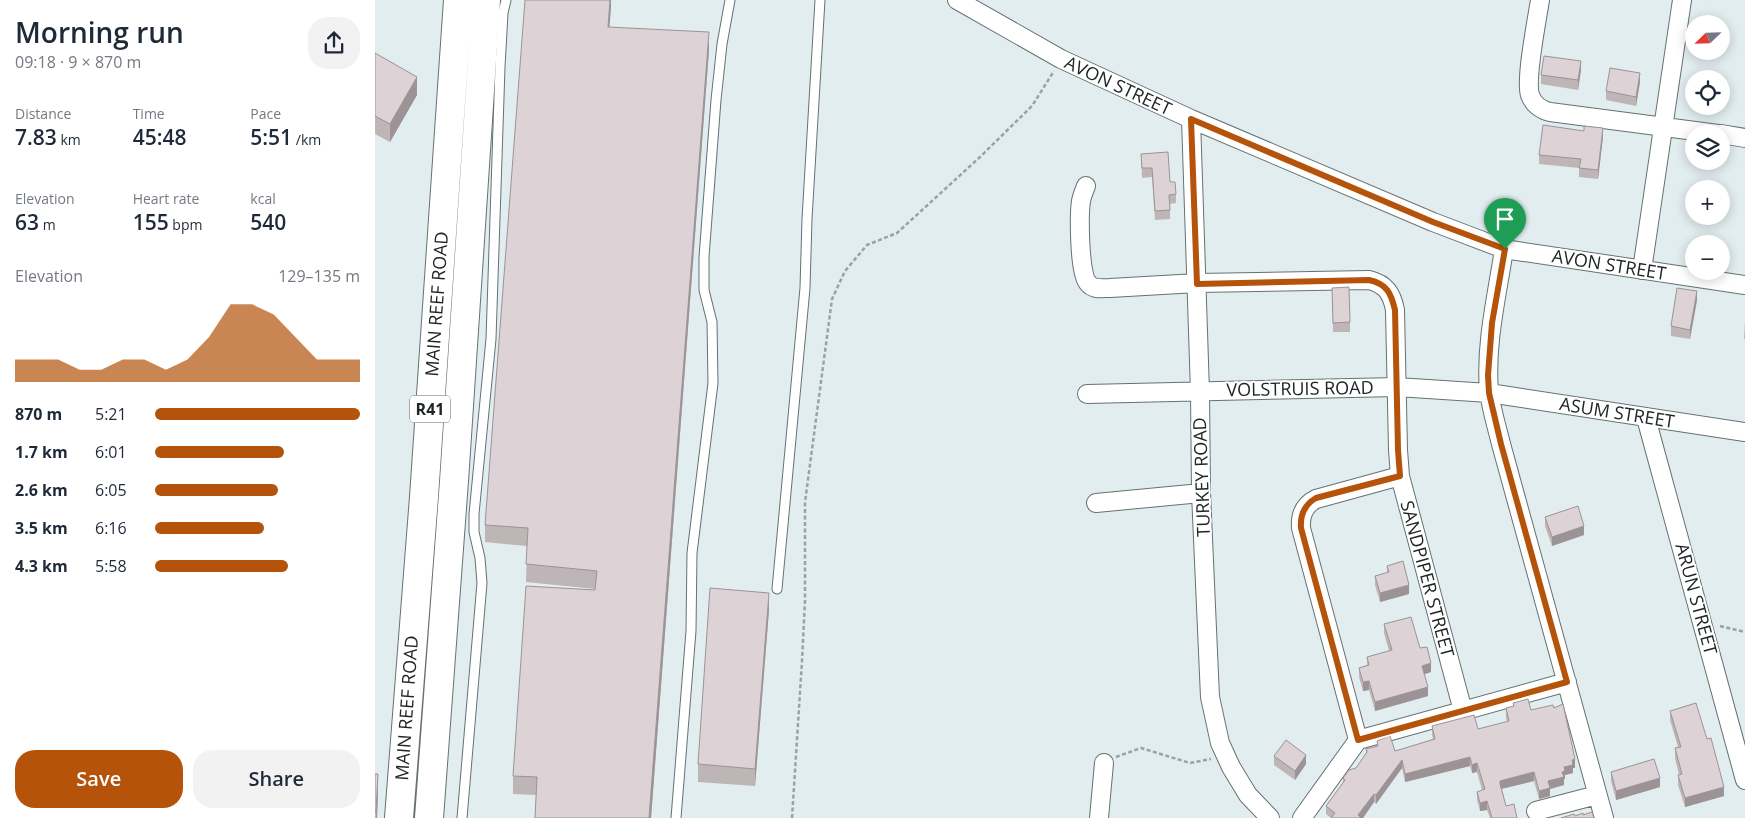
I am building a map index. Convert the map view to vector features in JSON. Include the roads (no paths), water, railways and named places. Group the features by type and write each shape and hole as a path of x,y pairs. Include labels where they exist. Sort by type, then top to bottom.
{"main road":[{"name":"MAIN REEF ROAD","path":"399,818 458,0"},
{"name":"MAIN REEF ROAD","path":"429,818 486,0"},
{"path":"432,376 461,380"}],"street":[{"name":"AVON STREET","path":"957,0 1061,59 1191,119 1433,222 1505,249 1745,285"},
{"path":"1540,0 1529,80 1531,96 1534,102 1544,111 1685,129"},
{"path":"1642,270 1682,0"},
{"name":"TURKEY ROAD","path":"1191,119 1200,392 1201,493 1210,698 1214,723 1224,752 1248,795 1270,818"},
{"path":"1730,136 1745,138"},
{"name":"SANDPIPER STREET","path":"1086,186 1081,199 1081,256 1086,282 1098,288 1362,280 1378,282 1390,294 1395,310 1400,476 1463,711"},
{"path":"1505,249 1492,323 1488,375 1489,393 1604,818"},
{"name":"VOLSTRUIS ROAD","path":"1087,394 1397,387 1489,393"},
{"name":"ASUM STREET","path":"1489,393 1745,432"},
{"name":"ARUN STREET","path":"1647,418 1745,780"},
{"path":"1358,740 1301,528 1301,520 1305,507 1316,498 1400,476"},
{"path":"1096,503 1201,493"},
{"path":"1302,818 1358,740 1567,682"},
{"path":"1099,818 1104,763"},
{"path":"1535,811 1597,795"}],"lane":[{"path":"463,818 482,583 480,558 474,532 474,514 491,339 500,67 503,13 506,0"},
{"path":"676,818 691,631 692,553 713,383 712,322 704,290 704,257 716,100 722,44 730,0"},
{"path":"777,589 805,288 821,0"}]}
